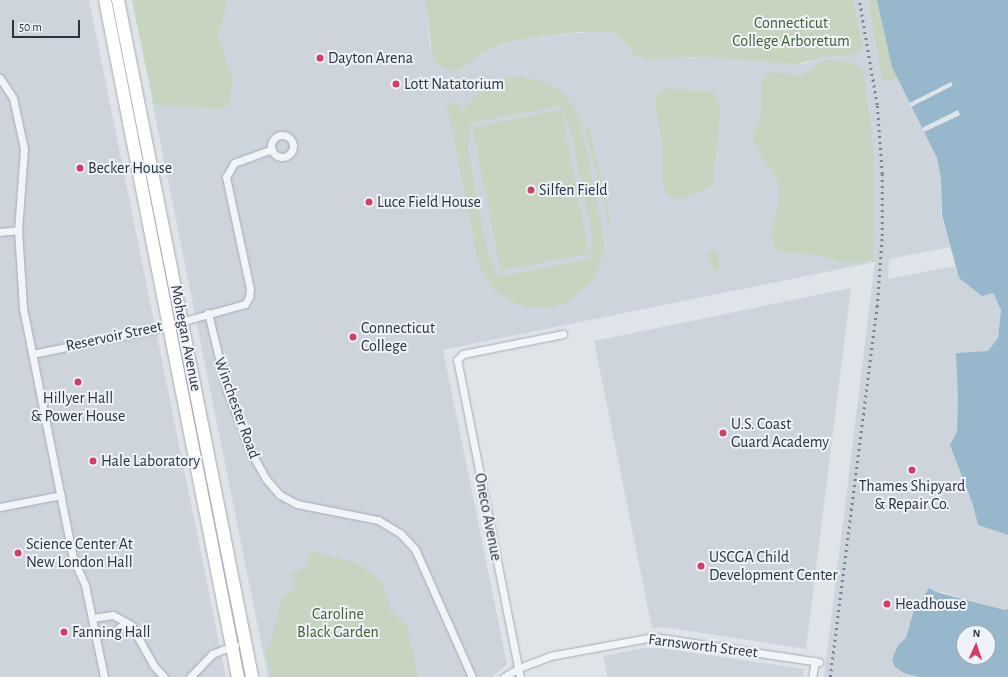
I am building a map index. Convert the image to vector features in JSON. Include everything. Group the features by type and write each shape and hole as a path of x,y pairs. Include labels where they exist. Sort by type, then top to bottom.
{"highway":[{"name":"Mohegan Avenue","path":"105,0 238,677"},
{"name":"Mohegan Avenue","path":"118,0 183,320 252,677"}],"street":[{"path":"0,78 13,98 24,152 18,230 21,293 73,558 85,585 104,677"},
{"name":"Reservoir Street","path":"32,354 169,325 208,313 242,306 250,295 226,183 227,173 234,163 272,149"},
{"path":"0,232 18,230"},
{"name":"Winchester Road","path":"208,313 227,391 251,452 266,479 280,495 297,504 378,520 400,533 415,549 472,677"},
{"name":"Oneco Avenue","path":"520,677 458,358 463,354 563,334"},
{"path":"0,507 61,495"},
{"path":"92,618 113,615 132,626 153,664 164,677"},
{"path":"96,636 115,632 125,623"},
{"name":"Farnsworth Street","path":"504,677 518,668 550,656 654,637 817,661 812,677"},
{"path":"190,677 212,654 232,646 246,643"}],"shaded area":[{"path":"0,0 89,0 226,677 0,677"},
{"name":"Connecticut College","path":"228,0 425,0 430,48 438,65 472,60 495,46 528,38 601,31 613,32 627,44 631,50 647,59 702,57 803,64 821,58 856,54 863,48 853,0 868,0 882,80 898,79 937,158 941,179 941,215 951,247 889,259 888,279 955,266 959,278 988,293 993,293 1001,310 998,338 988,351 956,353 990,353 958,402 957,432 978,525 1008,535 1008,609 1005,610 942,592 923,595 913,613 906,638 898,645 895,654 904,673 920,677 824,677 875,262 443,350 507,664 492,677 268,677 152,101 162,106 204,107 217,110 228,107 233,81 218,35"},
{"name":"U.S. Coast Guard Academy","path":"851,288 806,649 664,627 652,628 594,341"},
{"path":"644,648 661,648 804,669 803,677 608,677 603,656"}],"green space":[{"path":"132,0 228,0 218,35 233,81 228,107 217,110 204,107 162,106 153,102"},
{"name":"Connecticut College Arboretum","path":"425,0 853,0 863,48 856,54 821,58 797,64 702,57 647,59 635,55 627,44 613,32 581,32 528,38 501,44 484,52 462,68 450,71 438,65 432,54"},
{"path":"868,0 898,0 919,94 908,99 898,79 882,81"},
{"path":"822,60 854,63 862,69 865,81 874,155 873,261 847,263 812,254 784,252 774,248 771,232 779,206 779,183 755,145 753,137 762,109 762,84 765,76 773,72 799,75 809,72"},
{"path":"517,76 546,82 563,93 575,109 582,128 603,233 604,252 593,280 571,300 552,307 532,308 513,302 496,291 484,276 477,257 447,104 458,102 461,113 480,90 497,80","holes":["559,106 571,130 592,235 590,259 499,277 488,255 468,150 470,123"]},
{"path":"665,89 714,92 720,108 713,185 684,198 671,199 664,191 661,171 661,137 655,102 657,94"},
{"name":"Silfen Field","path":"561,110 589,253 501,270 473,127"},
{"path":"590,128 611,223 607,224 606,211 592,141 605,211 585,129"},
{"path":"718,250 719,270 715,271 707,253"},
{"name":"Caroline Black Garden","path":"311,551 360,564 383,583 390,609 407,626 418,677 271,677 266,652 270,646 282,597 295,589 290,572 306,568"}],"water":[{"path":"877,0 1008,0 1008,535 978,525 973,505 950,445 957,432 958,398 956,353 988,351 998,338 1001,310 993,293 982,296 959,278 942,215 941,179 937,158 892,67"},
{"path":"929,588 936,592 1005,610 1008,609 1008,677 920,677 904,673 895,667 892,660 898,645 906,638 913,613"}],"pier":[{"path":"951,82 953,86 911,107 909,103"},
{"path":"958,110 960,115 924,132 922,128"}],"railway":[{"path":"830,677 877,307 882,236 882,174 877,105 859,0"}],"place":[{"name":"Dayton Arena","path":"320,58"},
{"name":"Lott Natatorium","path":"396,84"},
{"name":"Becker House","path":"80,168"},
{"name":"Silfen Field","path":"531,190"},
{"name":"Luce Field House","path":"369,202"},
{"name":"Connecticut College","path":"353,337"},
{"name":"Hillyer Hall & Power House","path":"78,382"},
{"name":"U.S. Coast Guard Academy","path":"723,433"},
{"name":"Hale Laboratory","path":"93,461"},
{"name":"Thames Shipyard & Repair Co.","path":"912,470"},
{"name":"Science Center At New London Hall","path":"18,553"},
{"name":"USCGA Child Development Center","path":"701,566"},
{"name":"Headhouse","path":"887,604"},
{"name":"Fanning Hall","path":"64,632"}]}
